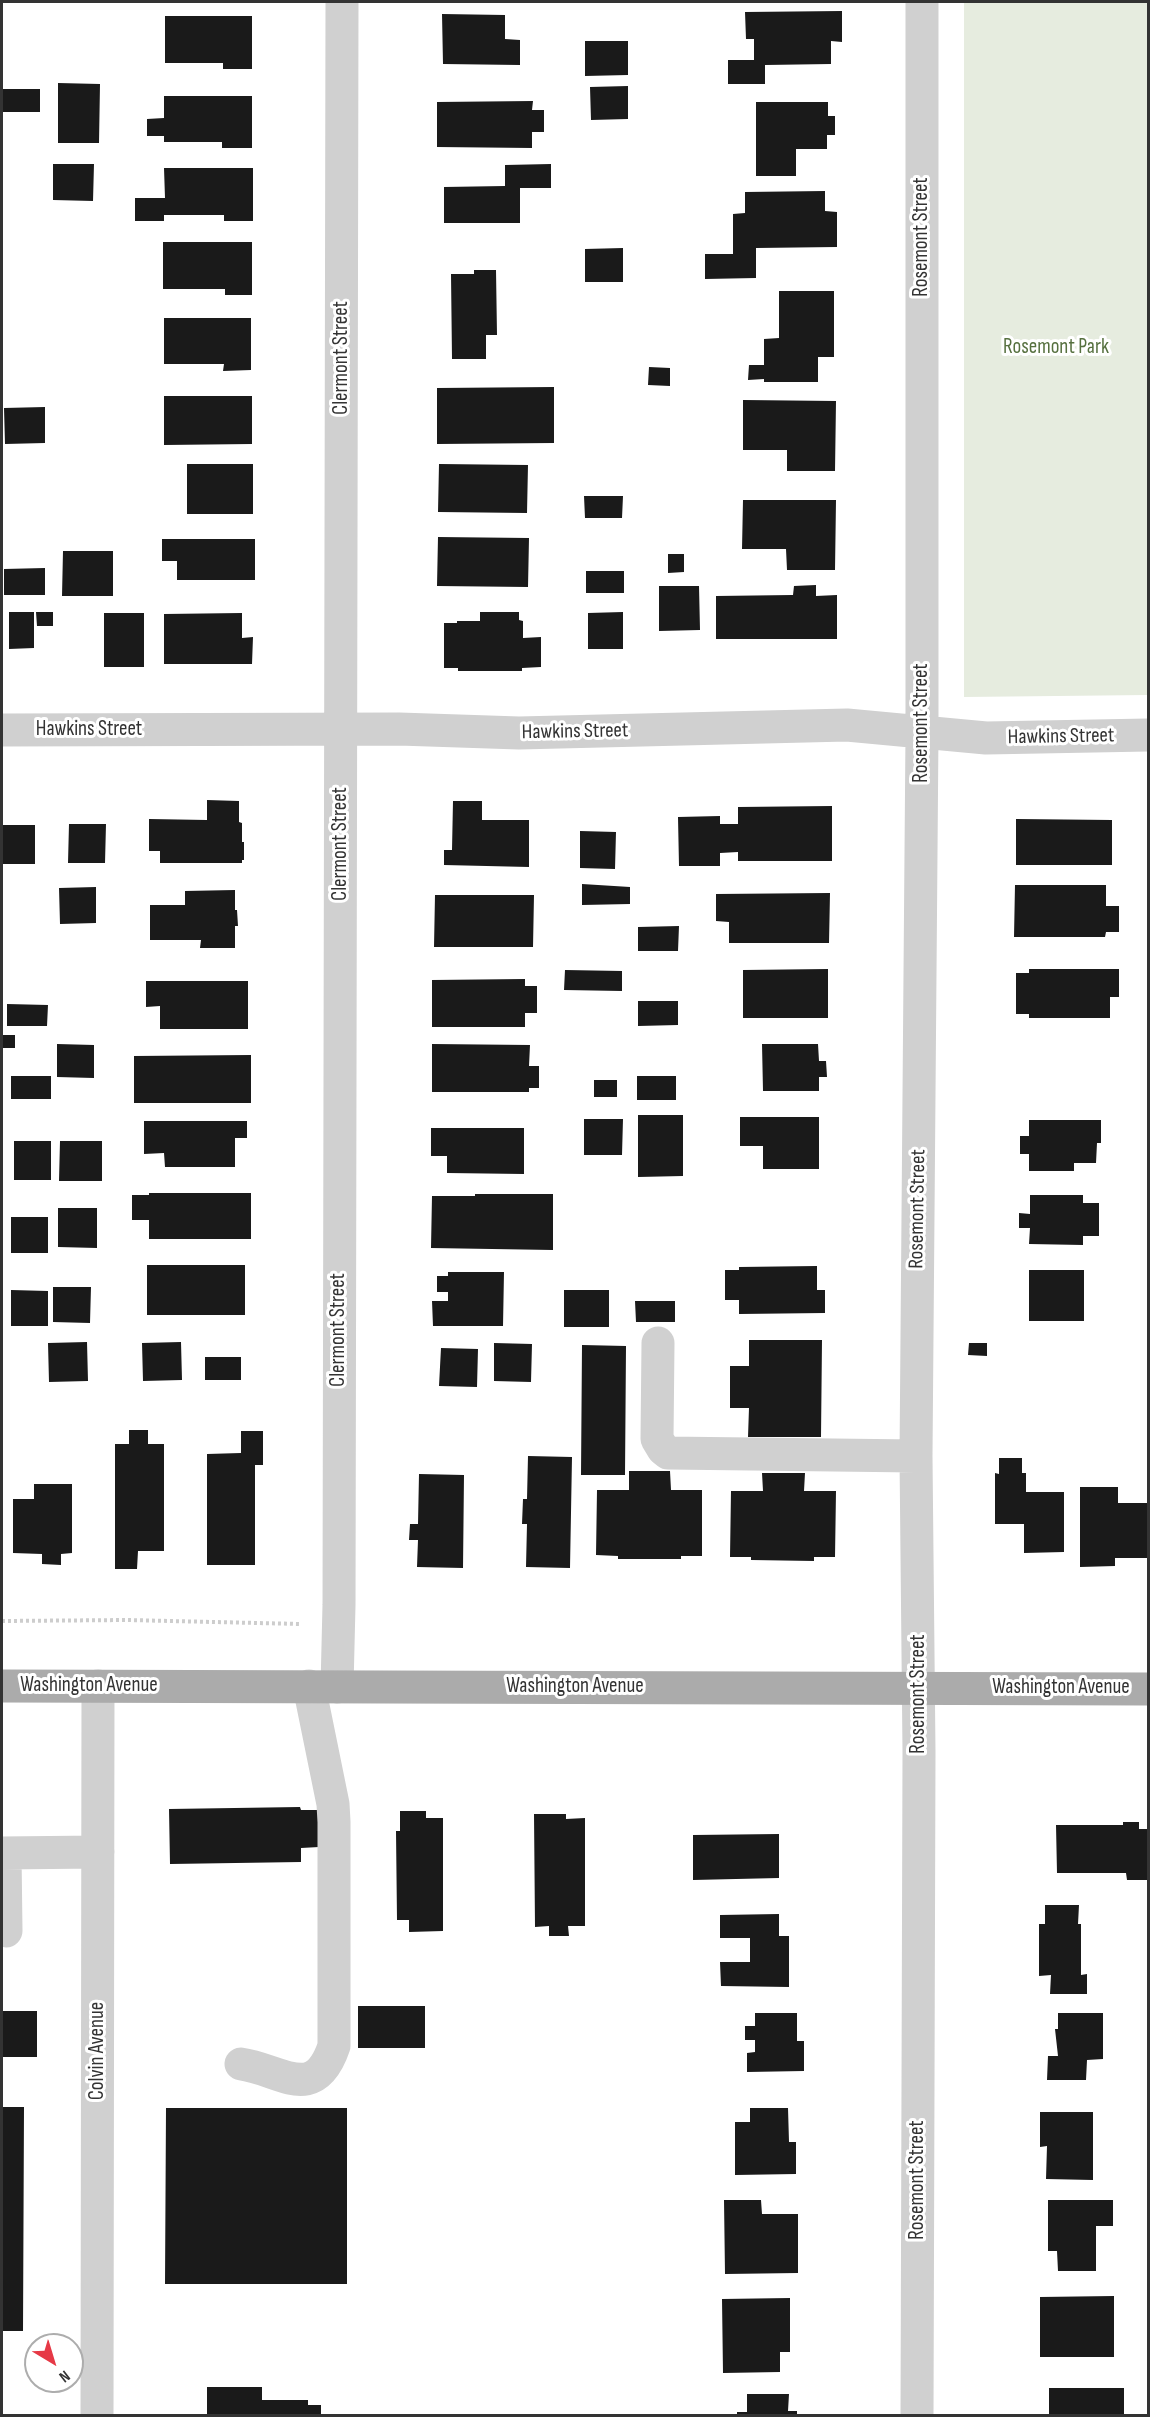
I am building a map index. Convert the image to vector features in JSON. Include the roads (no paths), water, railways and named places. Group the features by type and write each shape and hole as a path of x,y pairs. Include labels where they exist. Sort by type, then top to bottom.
{"main road":[{"name":"Washington Avenue","path":"2,1686 1149,1689"}],"street":[{"name":"Clermont Street","path":"241,2064 260,2068 289,2079 306,2079 327,2064 334,2046 333,1804 323,1687 339,1593 342,2"},
{"name":"Rosemont Street","path":"917,2415 919,1688 916,1456 922,732 922,2"},
{"name":"Hawkins Street","path":"2,730 399,729 519,733 847,725 986,738 1149,735"},
{"path":"658,1343 657,1439 668,1453 916,1456"},
{"name":"Colvin Avenue","path":"97,2415 98,1686"},
{"path":"6,1931 3,1853 98,1852"}],"park label":[{"name":"Rosemont Park","path":"1056,348"}]}
